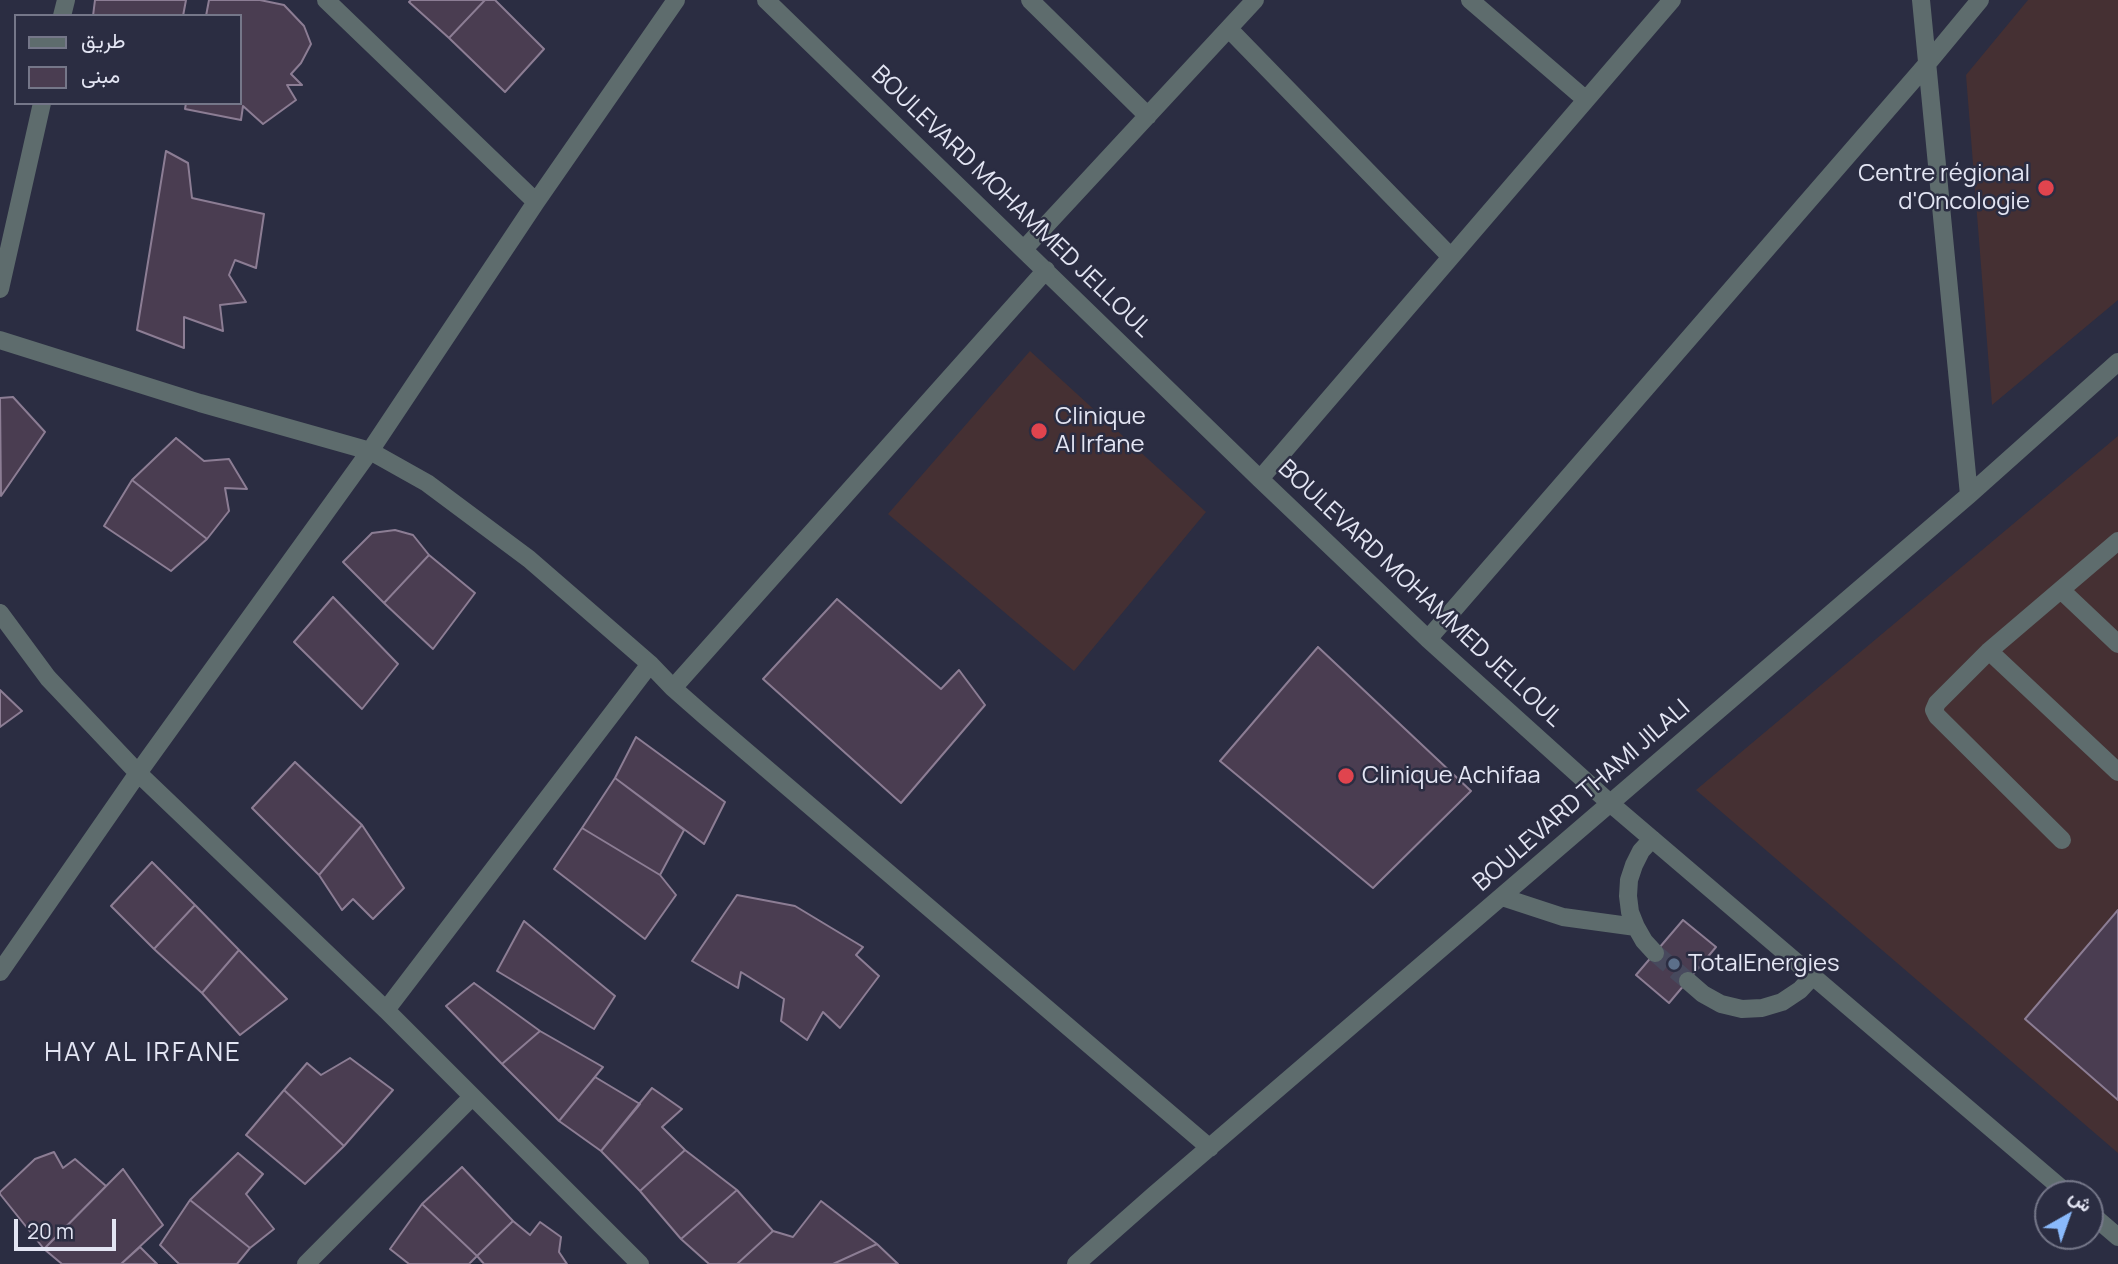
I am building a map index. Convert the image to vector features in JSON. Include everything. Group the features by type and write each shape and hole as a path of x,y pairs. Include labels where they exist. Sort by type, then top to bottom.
{"street":[{"path":"326,0 536,202"},
{"path":"0,972 138,773 370,451 536,202 676,0"},
{"name":"BOULEVARD MOHAMMED JELLOUL","path":"766,0 1428,639 1651,839 2052,1180"},
{"path":"1030,0 1148,116"},
{"path":"1024,248 1255,0"},
{"path":"1470,0 1585,99"},
{"path":"1260,479 1672,0"},
{"path":"1921,0 1969,495"},
{"path":"1428,639 1980,0"},
{"path":"1229,29 1450,257"},
{"path":"0,289 42,105"},
{"path":"673,688 1046,270"},
{"path":"0,340 200,403 370,451 427,483 529,559 650,664 673,688 1210,1148"},
{"name":"BOULEVARD THAMI JILALI","path":"1076,1264 1969,495 2118,362"},
{"path":"2062,840 1934,710 1937,703 1989,651 2118,541"},
{"path":"2061,590 2118,644"},
{"path":"0,613 48,678 138,773 386,1010 640,1264"},
{"path":"1989,651 2118,772"},
{"path":"386,1010 650,664"},
{"path":"1651,839 1634,865 1628,896 1636,927 1655,953"},
{"path":"1502,897 1563,917 1636,927"},
{"path":"1688,981 1721,1004 1742,1009 1762,1008 1783,1002 1813,976"},
{"path":"306,1264 472,1097"},
{"path":"2104,1225 2118,1237"}],"shaded area":[{"name":"Centre régional d'Oncologie","path":"2028,0 2118,0 2118,300 1992,405 1966,75"},
{"name":"Clinique Al Irfane","path":"1030,351 1206,512 1074,671 888,514"},
{"path":"2118,436 2118,1153 1696,790"}],"building":[{"path":"95,0 186,0 183,14 93,14"},
{"path":"209,0 260,0 284,5 304,26 311,44 301,63 291,74 302,85 287,85 296,100 263,124 243,106 241,120 185,109 186,105 242,105 242,14 206,14"},
{"path":"485,0 449,38 409,2"},
{"path":"485,0 495,0 544,49 505,92 449,38"},
{"path":"166,151 188,163 192,198 264,214 256,268 235,260 229,275 246,302 220,305 223,331 184,317 184,348 137,330"},
{"path":"13,397 45,432 1,496 0,398"},
{"path":"176,438 204,461 229,459 247,489 225,488 229,511 207,539 132,480"},
{"path":"132,480 207,539 171,571 104,526"},
{"path":"395,530 413,535 429,555 384,603 343,562 372,533"},
{"path":"429,555 475,593 433,649 384,603"},
{"path":"333,597 398,664 362,709 294,642"},
{"path":"837,599 941,689 959,670 985,705 901,803 763,679"},
{"name":"Clinique Achifaa","path":"1318,647 1471,791 1373,888 1220,761"},
{"path":"0,690 22,711 0,727"},
{"path":"636,737 725,802 704,844 615,778"},
{"path":"295,762 362,825 319,875 252,808"},
{"path":"615,778 684,830 660,875 582,828"},
{"path":"362,825 404,888 373,919 353,899 342,910 319,875"},
{"path":"582,828 660,875 676,895 645,939 554,869"},
{"path":"152,862 195,905 154,949 111,906"},
{"path":"737,895 795,906 863,947 856,955 879,976 840,1028 823,1012 807,1040 781,1021 784,999 741,972 738,988 692,961"},
{"path":"195,905 239,950 202,993 154,949"},
{"path":"2118,910 2118,1100 2025,1019"},
{"name":"TotalEnergies","path":"1683,920 1716,947 1669,1003 1636,975"},
{"path":"524,921 615,996 594,1029 497,971"},
{"path":"239,950 287,999 240,1035 202,993"},
{"path":"474,983 540,1031 502,1064 446,1006"},
{"path":"540,1031 603,1067 559,1121 502,1064"},
{"path":"350,1058 393,1090 344,1146 284,1090 307,1063 321,1075"},
{"path":"595,1077 640,1104 601,1151 559,1121"},
{"path":"652,1088 682,1109 662,1127 685,1150 640,1191 601,1151"},
{"path":"284,1090 344,1146 305,1184 246,1135"},
{"path":"685,1150 737,1190 681,1239 640,1191"},
{"path":"54,1152 63,1168 75,1159 106,1186 44,1249 0,1192 35,1159"},
{"path":"238,1153 263,1174 246,1194 274,1229 250,1248 190,1200"},
{"path":"462,1167 513,1221 477,1256 422,1204"},
{"path":"123,1169 163,1225 121,1264 62,1264 44,1249"},
{"path":"737,1190 773,1231 737,1264 709,1264 681,1239"},
{"path":"190,1200 250,1248 237,1264 179,1264 160,1245"},
{"path":"821,1201 877,1244 833,1264 737,1264 773,1231 793,1237"},
{"path":"422,1204 477,1256 469,1264 409,1264 390,1249"},
{"path":"513,1221 530,1235 540,1222 561,1237 559,1252 567,1264 484,1264 477,1256"},
{"path":"877,1244 898,1264 833,1264"},
{"path":"140,1247 157,1264 121,1264"}],"tunnel":[{"path":"1655,953 1688,981"}],"place":[{"name":"Centre régional d'Oncologie","path":"2046,188"},
{"name":"Clinique Al Irfane","path":"1039,431"},
{"name":"Clinique Achifaa","path":"1346,776"},
{"name":"TotalEnergies","path":"1674,964"}],"district":[{"name":"HAY AL IRFANE","path":"143,1054"}]}
